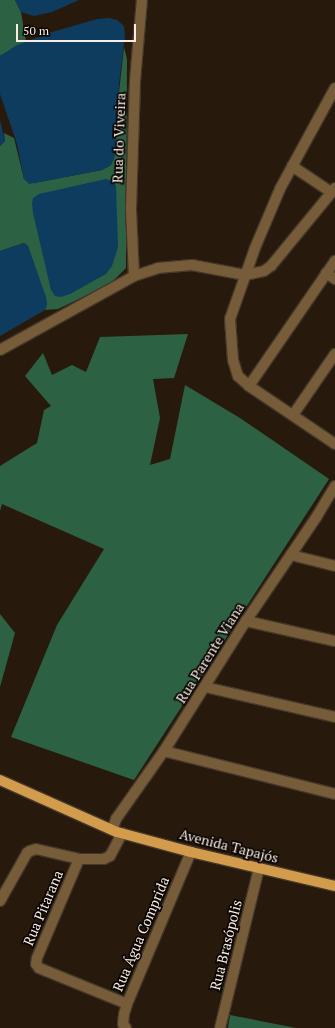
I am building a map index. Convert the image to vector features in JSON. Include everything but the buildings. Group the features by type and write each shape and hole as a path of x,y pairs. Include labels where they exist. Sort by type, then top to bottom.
{"main road":[{"name":"Avenida Tapajós","path":"0,780 117,832 191,852 335,886"}],"street":[{"name":"Rua do Viveira","path":"134,276 131,202 135,81 142,0"},
{"path":"335,88 277,195 245,275 230,319 230,340 233,360 238,376 249,386 335,444"},
{"path":"0,350 134,276 158,268 172,265 192,265 245,275 264,271 271,266 333,190 292,166"},
{"path":"249,386 331,276 335,261"},
{"path":"293,415 335,354"},
{"name":"Rua Parente Viana","path":"79,859 109,858 117,832 116,819 164,751 246,621 334,490"},
{"path":"291,555 335,566"},
{"path":"246,621 335,641"},
{"path":"205,687 335,717"},
{"path":"164,751 335,794"},
{"path":"0,901 27,853 30,851 36,849 79,859"},
{"name":"Rua Água Comprida","path":"126,1028 124,1024 124,1014 127,1004 191,852"},
{"name":"Rua Pitarana","path":"79,859 37,958 36,964 39,968 127,1004"},
{"name":"Rua Brasópolis","path":"220,1028 259,868"}],"green space":[{"path":"0,0 15,0 21,12 26,42 0,56"},
{"path":"124,47 127,59 126,268 110,284 58,309 45,310 47,304 28,246 24,243 0,251 0,146 5,141 4,133 14,138 24,179 34,183 102,170 111,165"},
{"path":"188,334 174,378 153,379 160,418 150,465 170,459 185,385 240,418 329,479 134,780 11,737 57,625 104,549 2,504 0,511 0,466 37,443 44,410 51,406 25,376 43,353 52,375 72,365 86,372 100,337"},
{"path":"0,614 15,633 0,687"},
{"path":"230,1015 296,1028 228,1028"}],"water":[{"path":"15,0 79,0 52,12 34,16 21,12"},
{"path":"109,18 117,20 124,26 125,35 119,84 116,151 114,159 111,165 102,170 29,184 24,179 17,144 0,94 0,56 17,45 49,33 97,19"},
{"path":"0,120 5,141 0,146"},
{"path":"106,179 113,181 116,186 118,247 112,266 106,274 70,294 61,297 55,296 51,290 33,213 33,198 39,194"},
{"path":"24,243 28,246 46,297 47,304 45,310 0,336 0,251"}]}
